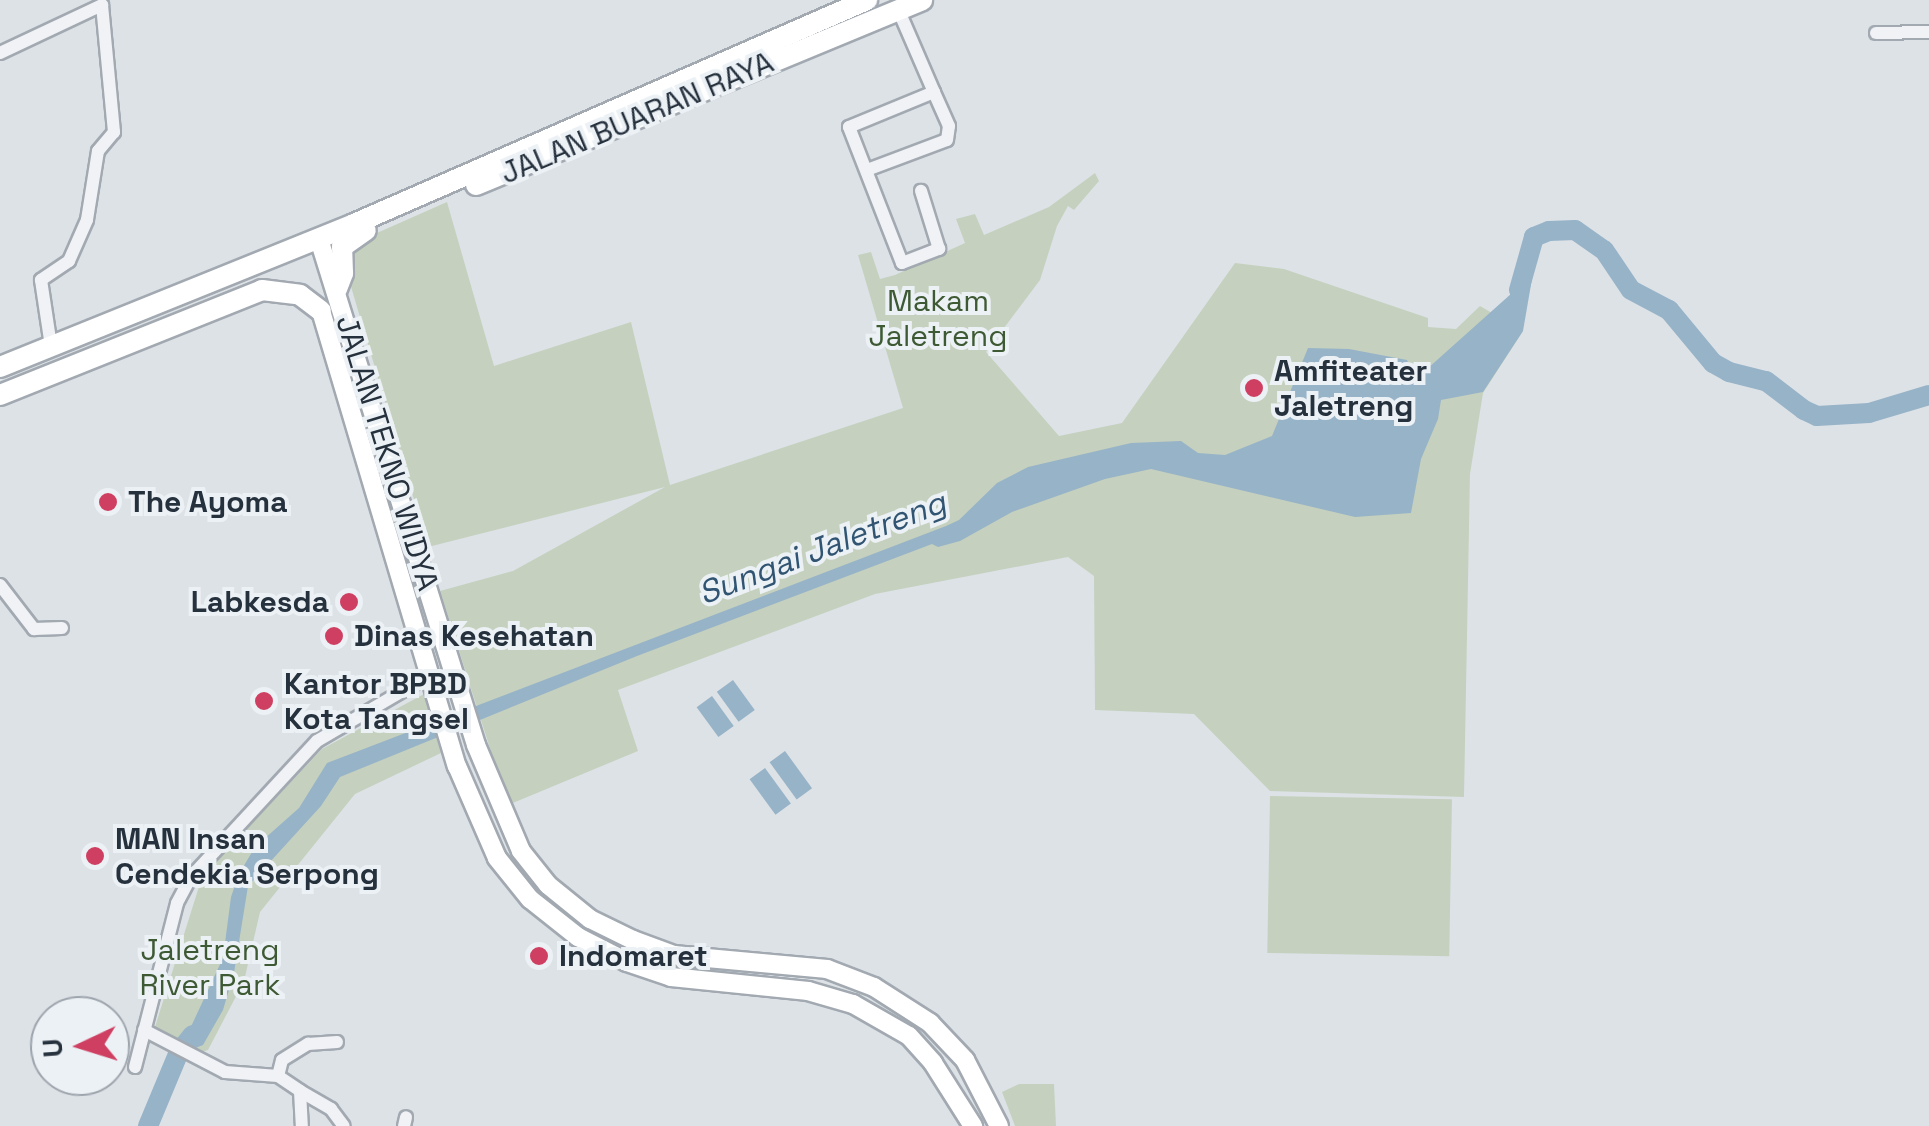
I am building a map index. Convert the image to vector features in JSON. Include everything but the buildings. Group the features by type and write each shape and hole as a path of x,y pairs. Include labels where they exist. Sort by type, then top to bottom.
{"main road":[{"name":"JALAN BUARAN RAYA","path":"336,289 344,271 340,252 352,236 412,205 867,0"},
{"name":"JALAN BUARAN RAYA","path":"0,366 922,0"},
{"name":"JALAN TEKNO WIDYA","path":"319,238 476,745 521,851 548,885 590,919 674,955 776,961 827,970 874,987 930,1023 965,1060 999,1126"},
{"name":"JALAN TEKNO WIDYA","path":"0,394 262,290 300,294 321,311 452,749 497,858 530,899 578,937 672,978 808,991 854,1004 908,1036 933,1063 973,1126"}],"street":[{"path":"0,53 104,2 114,132 98,151 87,220 69,261 42,280 50,346"},
{"path":"867,170 947,140 949,126 898,9"},
{"path":"1876,33 1929,32"},
{"path":"921,191 939,249 902,263 850,125 934,92"},
{"path":"0,585 34,629 62,628"},
{"path":"135,1067 177,904 191,877 317,742 432,684"},
{"path":"144,1030 225,1072 278,1076 332,1109 344,1126"},
{"path":"278,1076 282,1060 308,1044 337,1042"},
{"path":"300,1091 302,1126"}],"green space":[{"name":"Makam Jaletreng","path":"1095,173 1099,181 1074,210 1068,206 1057,226 1040,280 986,352 1059,436 1122,423 1235,263 1284,269 1428,318 1428,327 1456,329 1480,306 1523,331 1483,393 1470,474 1464,797 1270,791 1194,714 1095,710 1094,576 1068,557 875,594 618,690 638,751 508,805 440,591 513,571 665,487 428,547 344,263 352,244 447,202 494,366 631,322 670,485 903,408 858,255 871,252 880,279 895,275 965,243 956,219 975,214 984,235 1049,207"},
{"name":"Jaletreng River Park","path":"424,694 441,753 355,794 260,912 244,981 208,1050 196,1054 154,1030 202,877 322,749"},
{"path":"1270,796 1452,799 1449,956 1267,953"},
{"path":"1019,1084 1054,1084 1056,1126 1015,1126 1002,1092"}],"water":[{"path":"1522,261 1533,273 1523,331 1483,392 1441,400 1438,419 1421,459 1411,513 1355,517 1151,469 1105,479 1012,512 960,541 938,547 932,544 637,656 340,777 321,806 248,886 234,973 223,1010 203,1045 183,1053 174,1048 188,1033 223,958 231,897 239,874 255,847 299,808 327,763 946,526 959,520 997,483 1028,467 1131,443 1181,441 1198,453 1225,455 1272,436 1308,348 1349,349 1407,360 1414,374 1427,369 1512,293"},
{"path":"733,680 755,710 739,722 717,692"},
{"path":"712,696 734,726 718,737 697,707"},
{"path":"785,751 812,788 797,799 770,762"},
{"path":"765,768 791,804 775,815 750,779"}],"waterway":[{"name":"Sungai Jaletreng","path":"1519,290 1534,237 1549,231 1575,230 1604,250 1631,290 1669,310 1713,363 1729,372 1766,381 1804,410 1817,416 1869,413 1929,395"},
{"name":"Sungai Jaletreng","path":"148,1126 179,1052 193,1035"}],"place":[{"name":"Amfiteater Jaletreng","path":"1254,388"},
{"name":"The Ayoma","path":"108,502"},
{"name":"Labkesda","path":"349,602"},
{"name":"Dinas Kesehatan","path":"334,636"},
{"name":"Kantor BPBD Kota Tangsel","path":"264,701"},
{"name":"MAN Insan Cendekia Serpong","path":"95,856"},
{"name":"Indomaret","path":"539,956"}]}
